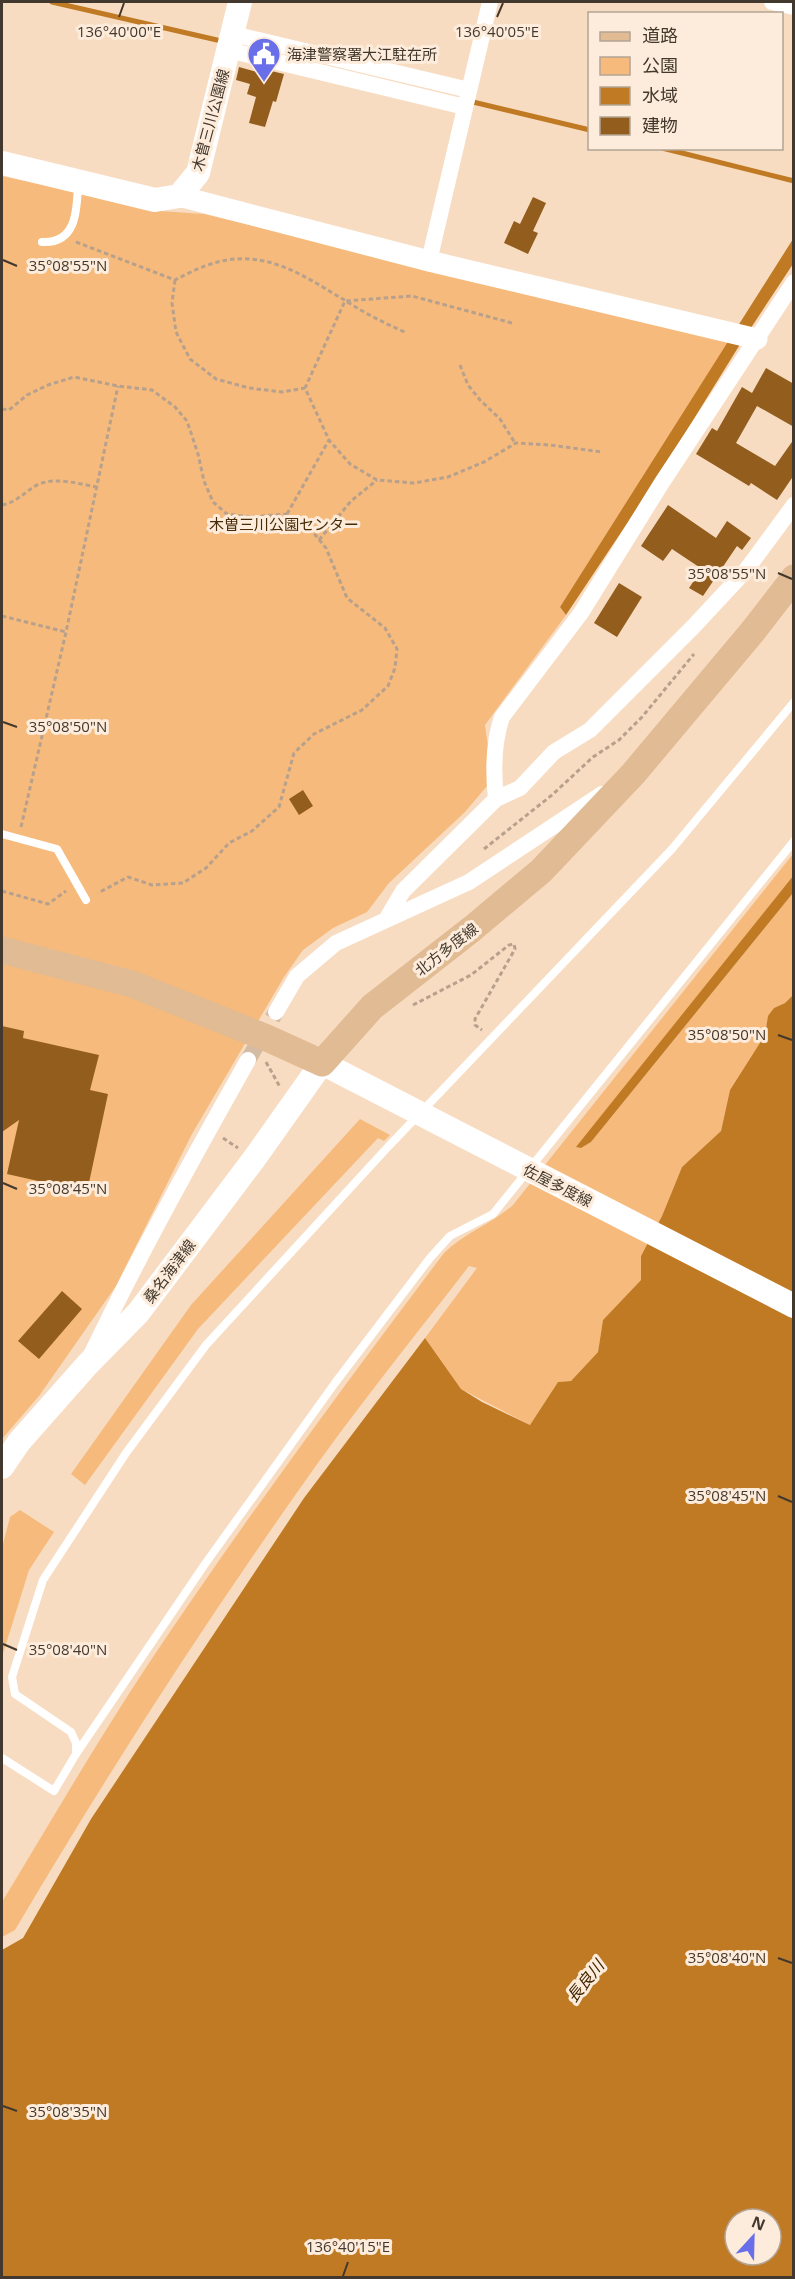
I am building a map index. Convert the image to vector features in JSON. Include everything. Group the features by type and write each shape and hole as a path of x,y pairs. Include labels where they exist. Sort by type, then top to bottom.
{"main road":[{"name":"木曽三川公園線","path":"179,196 198,173 240,2"},
{"path":"2,163 155,200 179,196"},
{"name":"北方多度線","path":"322,1063 372,1006 473,928 540,871 633,774 753,631 794,578"},
{"path":"2,950 132,984 267,1038 322,1063"},
{"name":"佐屋多度線","path":"322,1063 794,1306"},
{"name":"桑名海津線","path":"2,1467 19,1442 87,1365 138,1313 254,1159 322,1063"}],"street":[{"path":"429,261 490,2"},
{"path":"772,2 794,7"},
{"path":"231,42 469,90"},
{"path":"231,42 465,107"},
{"path":"179,196 429,261 745,336"},
{"path":"496,799 494,777 496,744 502,717 581,613 661,484 745,336 794,282"},
{"path":"387,918 404,891 496,799 520,788 554,752 590,730 693,627 747,569 794,505"},
{"path":"276,1011 297,976 336,943 469,882 633,774"},
{"path":"87,1365 114,1306 209,1128 256,1060"}],"lane":[{"path":"42,242 52,243 63,237 74,221 78,181"},
{"path":"76,1754 76,1743 71,1732 15,1694 12,1677 43,1580 126,1453 206,1345 386,1149 672,849 794,702"},
{"path":"2,834 57,849 86,900"},
{"path":"2,1758 54,1791 76,1754 205,1564 335,1383 430,1258 450,1236 493,1214 794,841"}],"path":[{"path":"63,237 176,280 199,268 236,259 275,263 311,279 383,323 407,333"},
{"path":"176,280 172,303 176,332 190,359 216,379 249,388 282,392 305,388"},
{"path":"345,301 412,296 512,323"},
{"path":"345,301 305,388 329,440 350,464 377,480 414,483 448,477 484,462 516,443 602,452"},
{"path":"460,365 468,385 500,419 516,443"},
{"path":"2,410 9,410 27,395 48,385 74,377 152,390 176,407 187,422 204,481 213,502 227,514 252,517 286,514 312,531 326,548 347,598 385,628 397,649 395,668 388,686 362,710 314,734 294,753 279,807 252,831 229,843 206,868 183,883 152,885 128,877 86,900"},
{"path":"19,838 66,632 118,386"},
{"path":"286,514 329,440"},
{"path":"320,540 351,501 377,480"},
{"path":"2,505 13,503 38,485 52,481 97,487"},
{"path":"2,616 66,632"},
{"path":"2,893 48,904 76,883"},
{"path":"409,1007 471,975 509,945 514,944 515,949 475,1019 475,1025 493,1039"},
{"path":"256,1060 280,1087"},
{"path":"209,1128 254,1159"}],"green space":[{"name":"木曽三川公園センター","path":"2,176 160,211 204,214 729,341 560,607 566,615 485,725 491,768 487,786 465,812 389,883 367,912 333,928 303,950 284,977 192,1134 116,1286 39,1396 2,1439"},
{"path":"793,854 793,876 577,1147 581,1148 591,1142 793,893 793,995 785,1003 774,1008 765,1029 765,1035 730,1090 721,1131 682,1167 662,1216 641,1256 641,1280 603,1320 598,1352 571,1381 558,1382 530,1425 461,1389 425,1338 477,1268 469,1266 338,1436 259,1547 151,1709 15,1930 2,1937 2,1902 91,1754 183,1613 330,1406 444,1253 513,1205"},
{"path":"360,1119 390,1135 384,1141 378,1138 198,1329 85,1485 71,1474 191,1305"},
{"path":"20,1510 54,1532 29,1570 2,1657 2,1548 10,1517"}],"water":[{"path":"793,239 793,264 656,480 566,615 560,607"},
{"path":"793,876 793,893 591,1142 581,1148 576,1147"},
{"name":"長良川","path":"793,995 793,2277 2,2278 2,1950 23,1938 91,1819 304,1498 425,1338 461,1389 482,1402 530,1425 558,1382 571,1381 598,1352 603,1320 641,1280 641,1256 662,1216 682,1167 721,1131 730,1090 765,1035 768,1016 774,1008 785,1003"}],"building":[{"path":"239,67 261,73 263,69 284,74 276,102 273,101 265,127 249,123 256,97 247,94 250,84 236,80"},
{"path":"533,197 546,203 533,231 538,233 528,254 504,243 514,221 520,224"},
{"path":"766,368 794,384 794,427 757,406 736,443 775,466 794,439 794,475 777,500 751,483 749,486 696,454 712,428 717,431 742,387 752,393"},
{"path":"668,505 716,538 727,521 751,538 742,550 737,546 703,596 689,588 702,569 672,549 663,561 641,546"},
{"path":"619,583 642,597 617,637 594,623"},
{"path":"303,790 313,806 299,815 289,799"},
{"path":"2,1026 24,1031 23,1038 99,1055 90,1090 108,1094 87,1192 7,1174 19,1120 2,1132"},
{"path":"62,1291 82,1309 39,1359 18,1341"}],"waterway":[{"path":"52,2 217,40"},
{"path":"473,102 588,130"},
{"path":"670,150 794,181"}],"tunnel":[{"path":"248,1060 276,1012"}],"place":[{"name":"海津警察署大江駐在所","path":"264,83"}]}
